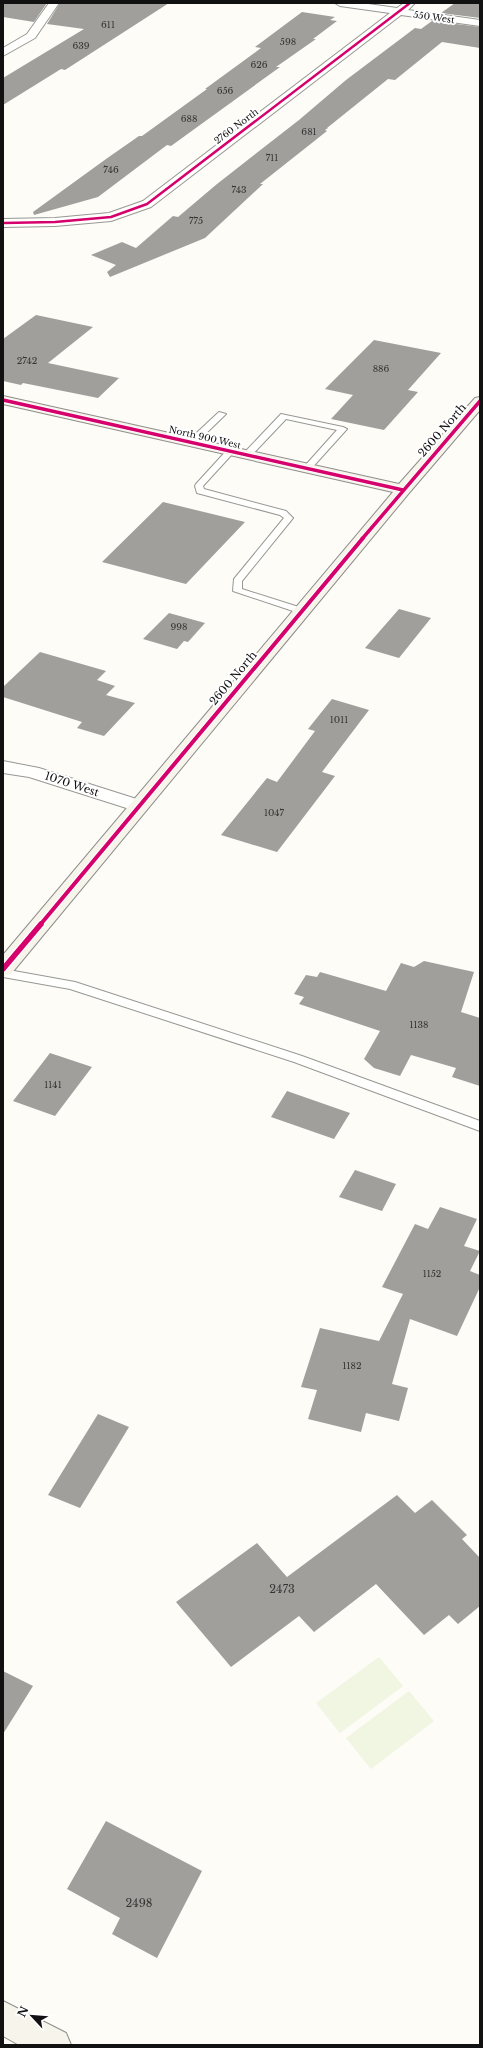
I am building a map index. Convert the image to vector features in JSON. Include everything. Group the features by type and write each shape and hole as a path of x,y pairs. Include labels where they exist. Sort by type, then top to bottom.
{"street":[{"path":"3,53 8,45 31,36 54,3"},
{"name":"550 West","path":"340,3 480,24"},
{"name":"2760 North","path":"3,223 54,222 111,217 148,204 410,3"},
{"name":"North 900 West","path":"3,400 403,490"},
{"name":"2600 North","path":"3,969 403,490 479,402"},
{"name":"1070 West","path":"3,767 32,772 139,806"},
{"path":"3,2018 54,2045"}],"lane":[{"path":"192,442 222,414"},
{"path":"247,455 284,416 343,429 307,468"},
{"path":"231,451 199,486 200,491 284,513 289,518 237,581 238,591 302,611"},
{"path":"3,973 78,988 298,1059 480,1126"}],"green space":[{"path":"379,1657 403,1686 340,1733 316,1703"},
{"path":"409,1691 434,1721 371,1769 346,1738"}],"building":[{"path":"3,3 47,3 34,22 3,17"},
{"path":"60,3 169,3 65,70 61,69 3,105 3,78 84,29 47,24"},
{"path":"455,3 480,3 480,18 441,13"},
{"path":"302,12 335,17 330,20 337,21 313,39 316,39 276,67 280,67 171,146 167,145 98,197 34,215 33,212 207,89 205,89 261,48 255,47"},
{"path":"432,21 480,27 480,48 442,42 395,80 388,79 327,128 325,130 327,131 260,184 263,184 205,238 110,277 107,272 116,265 91,255 122,242 136,248 173,216 178,217 217,184 299,120 346,80 415,28 421,29"},
{"path":"36,315 93,327 48,363 119,378 98,398 23,383 21,385 3,381 3,339"},
{"path":"374,340 441,353 408,390 418,392 384,430 331,419 353,395 325,389"},
{"path":"163,502 245,522 186,584 102,562"},
{"path":"399,609 431,618 399,658 365,648"},
{"path":"169,613 205,623 188,642 184,641 177,649 143,639"},
{"path":"40,652 106,671 97,680 115,686 106,695 135,703 104,736 77,728 82,722 3,697 3,687"},
{"path":"332,699 369,710 322,772 335,776 277,852 221,835 267,778 277,782 315,731 308,729"},
{"path":"424,961 474,972 461,1012 480,1018 480,1086 452,1077 456,1068 411,1055 400,1076 374,1068 364,1059 380,1031 299,1004 304,997 294,994 306,975 317,977 320,972 386,991 401,963 414,967"},
{"path":"50,1053 92,1067 55,1116 13,1101"},
{"path":"287,1091 350,1113 334,1139 271,1117"},
{"path":"355,1170 396,1184 382,1211 339,1197"},
{"path":"440,1207 477,1219 464,1246 480,1251 470,1271 480,1275 480,1287 457,1336 410,1319 392,1384 408,1388 399,1421 366,1413 361,1432 308,1419 317,1390 301,1387 320,1328 379,1341 403,1294 382,1287 415,1224 428,1229"},
{"path":"98,1414 129,1427 80,1508 48,1495"},
{"path":"397,1495 415,1513 432,1500 467,1535 462,1539 480,1558 480,1606 458,1624 449,1615 424,1635 376,1584 314,1632 299,1616 231,1667 176,1602 257,1543 287,1577"},
{"path":"3,1671 33,1686 3,1734"},
{"path":"106,1821 202,1871 157,1958 112,1934 120,1918 67,1889"}],"cycle path":[{"path":"3,223 55,222 111,217 147,204 410,3"},
{"path":"3,400 403,490"},
{"path":"3,969 403,490 480,401"}]}
